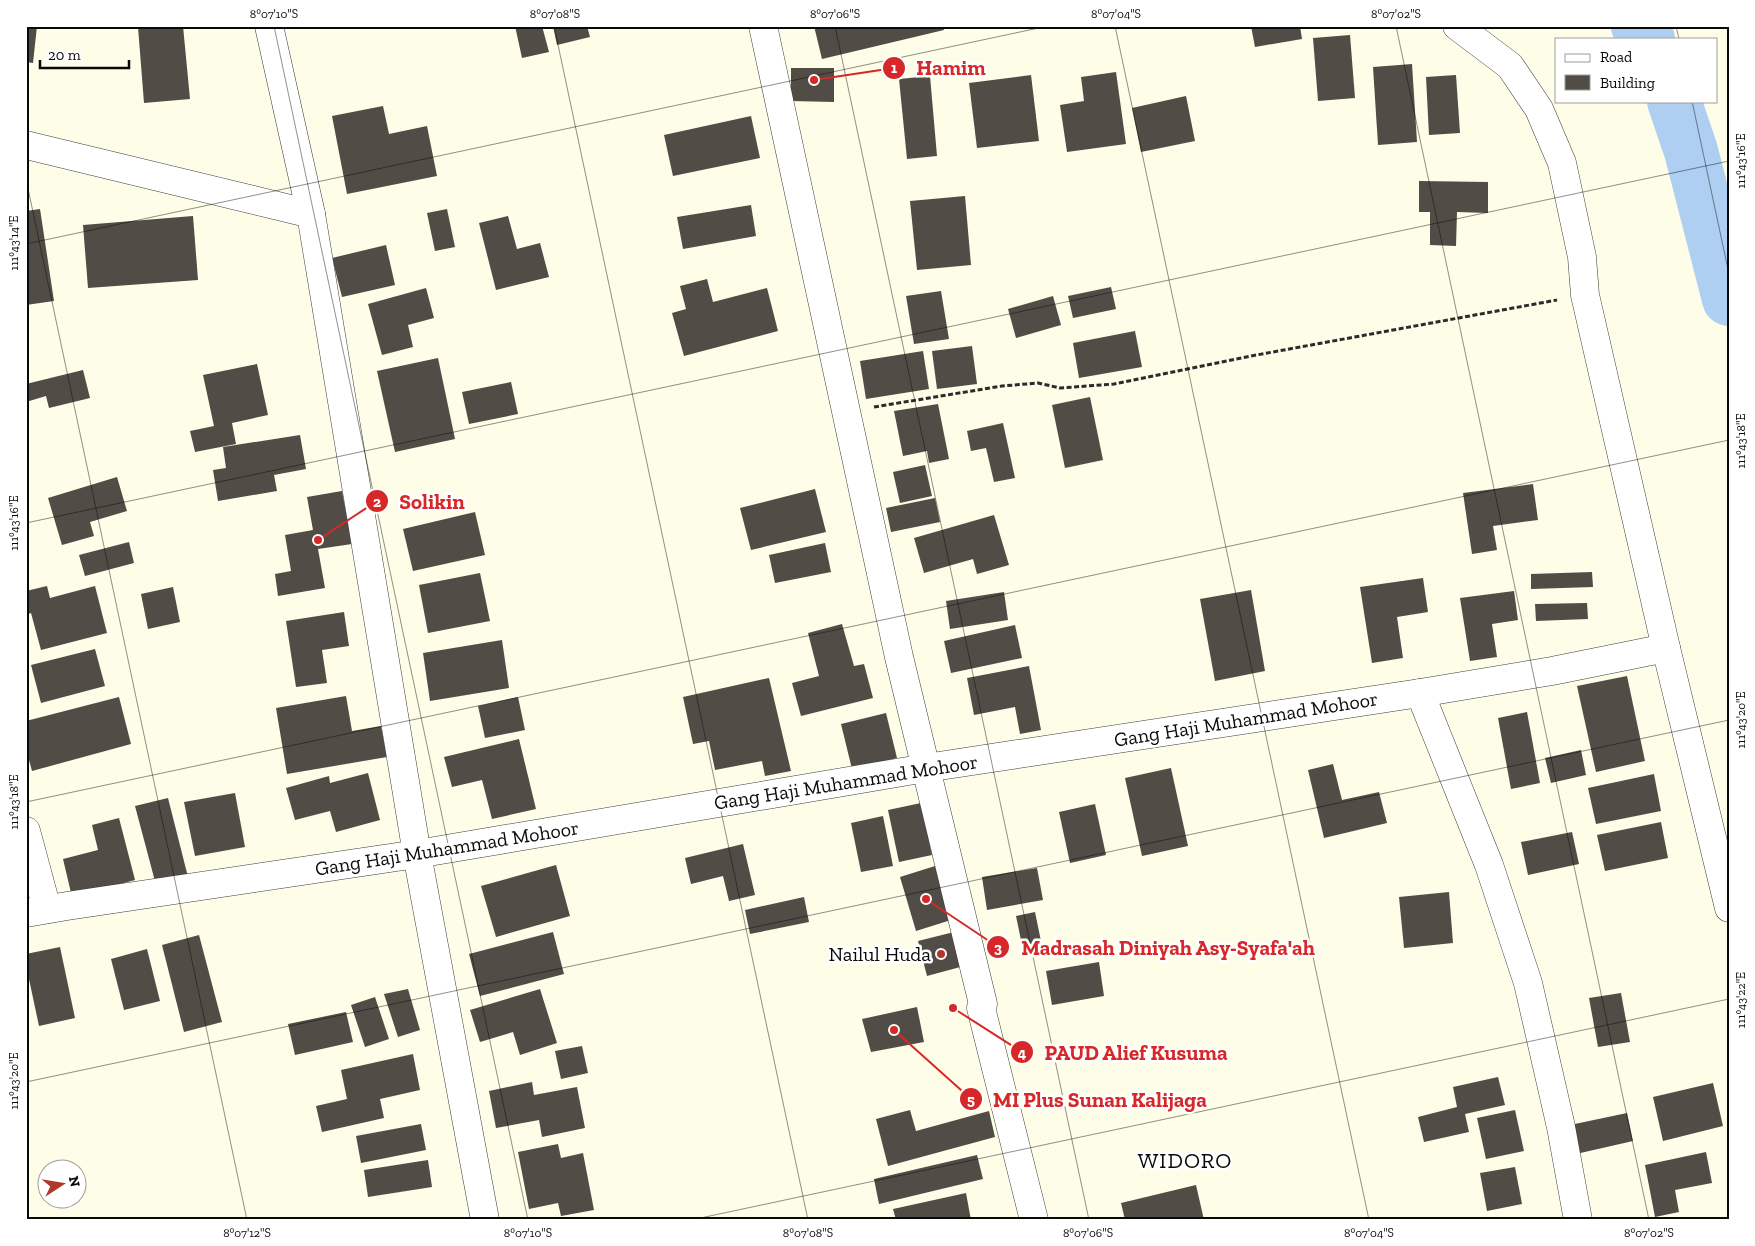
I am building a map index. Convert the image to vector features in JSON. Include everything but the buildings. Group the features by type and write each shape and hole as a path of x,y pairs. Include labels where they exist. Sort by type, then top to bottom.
{"street":[{"path":"269,26 311,214 417,854 485,1220"},
{"path":"763,26 899,657 983,1004 981,1008 1034,1220"},
{"path":"1457,26 1510,66 1539,109 1562,163 1582,256 1585,295 1666,648 1729,908"},
{"path":"26,145 311,214"},
{"name":"Gang Haji Muhammad Mohoor","path":"36,911 417,854 926,768 1420,693 1552,671 1666,648"},
{"path":"1420,693 1489,865 1528,983 1560,1127 1578,1220"},
{"path":"26,832 36,911"}],"path":[{"path":"846,412 1002,386 1038,383 1060,388 1114,384 1251,356 1585,295"}],"waterway":[{"path":"1638,26 1647,38"},
{"path":"1674,102 1691,151 1729,299"}],"place":[{"name":"Hamim","path":"814,80"},
{"name":"Solikin","path":"318,540"},
{"name":"Madrasah Diniyah Asy-Syafa'ah","path":"926,899"},
{"name":"Nailul Huda","path":"941,954"},
{"name":"PAUD Alief Kusuma","path":"953,1008"},
{"name":"MI Plus Sunan Kalijaga","path":"894,1030"}],"district":[{"name":"WIDORO","path":"1185,1160"}]}
